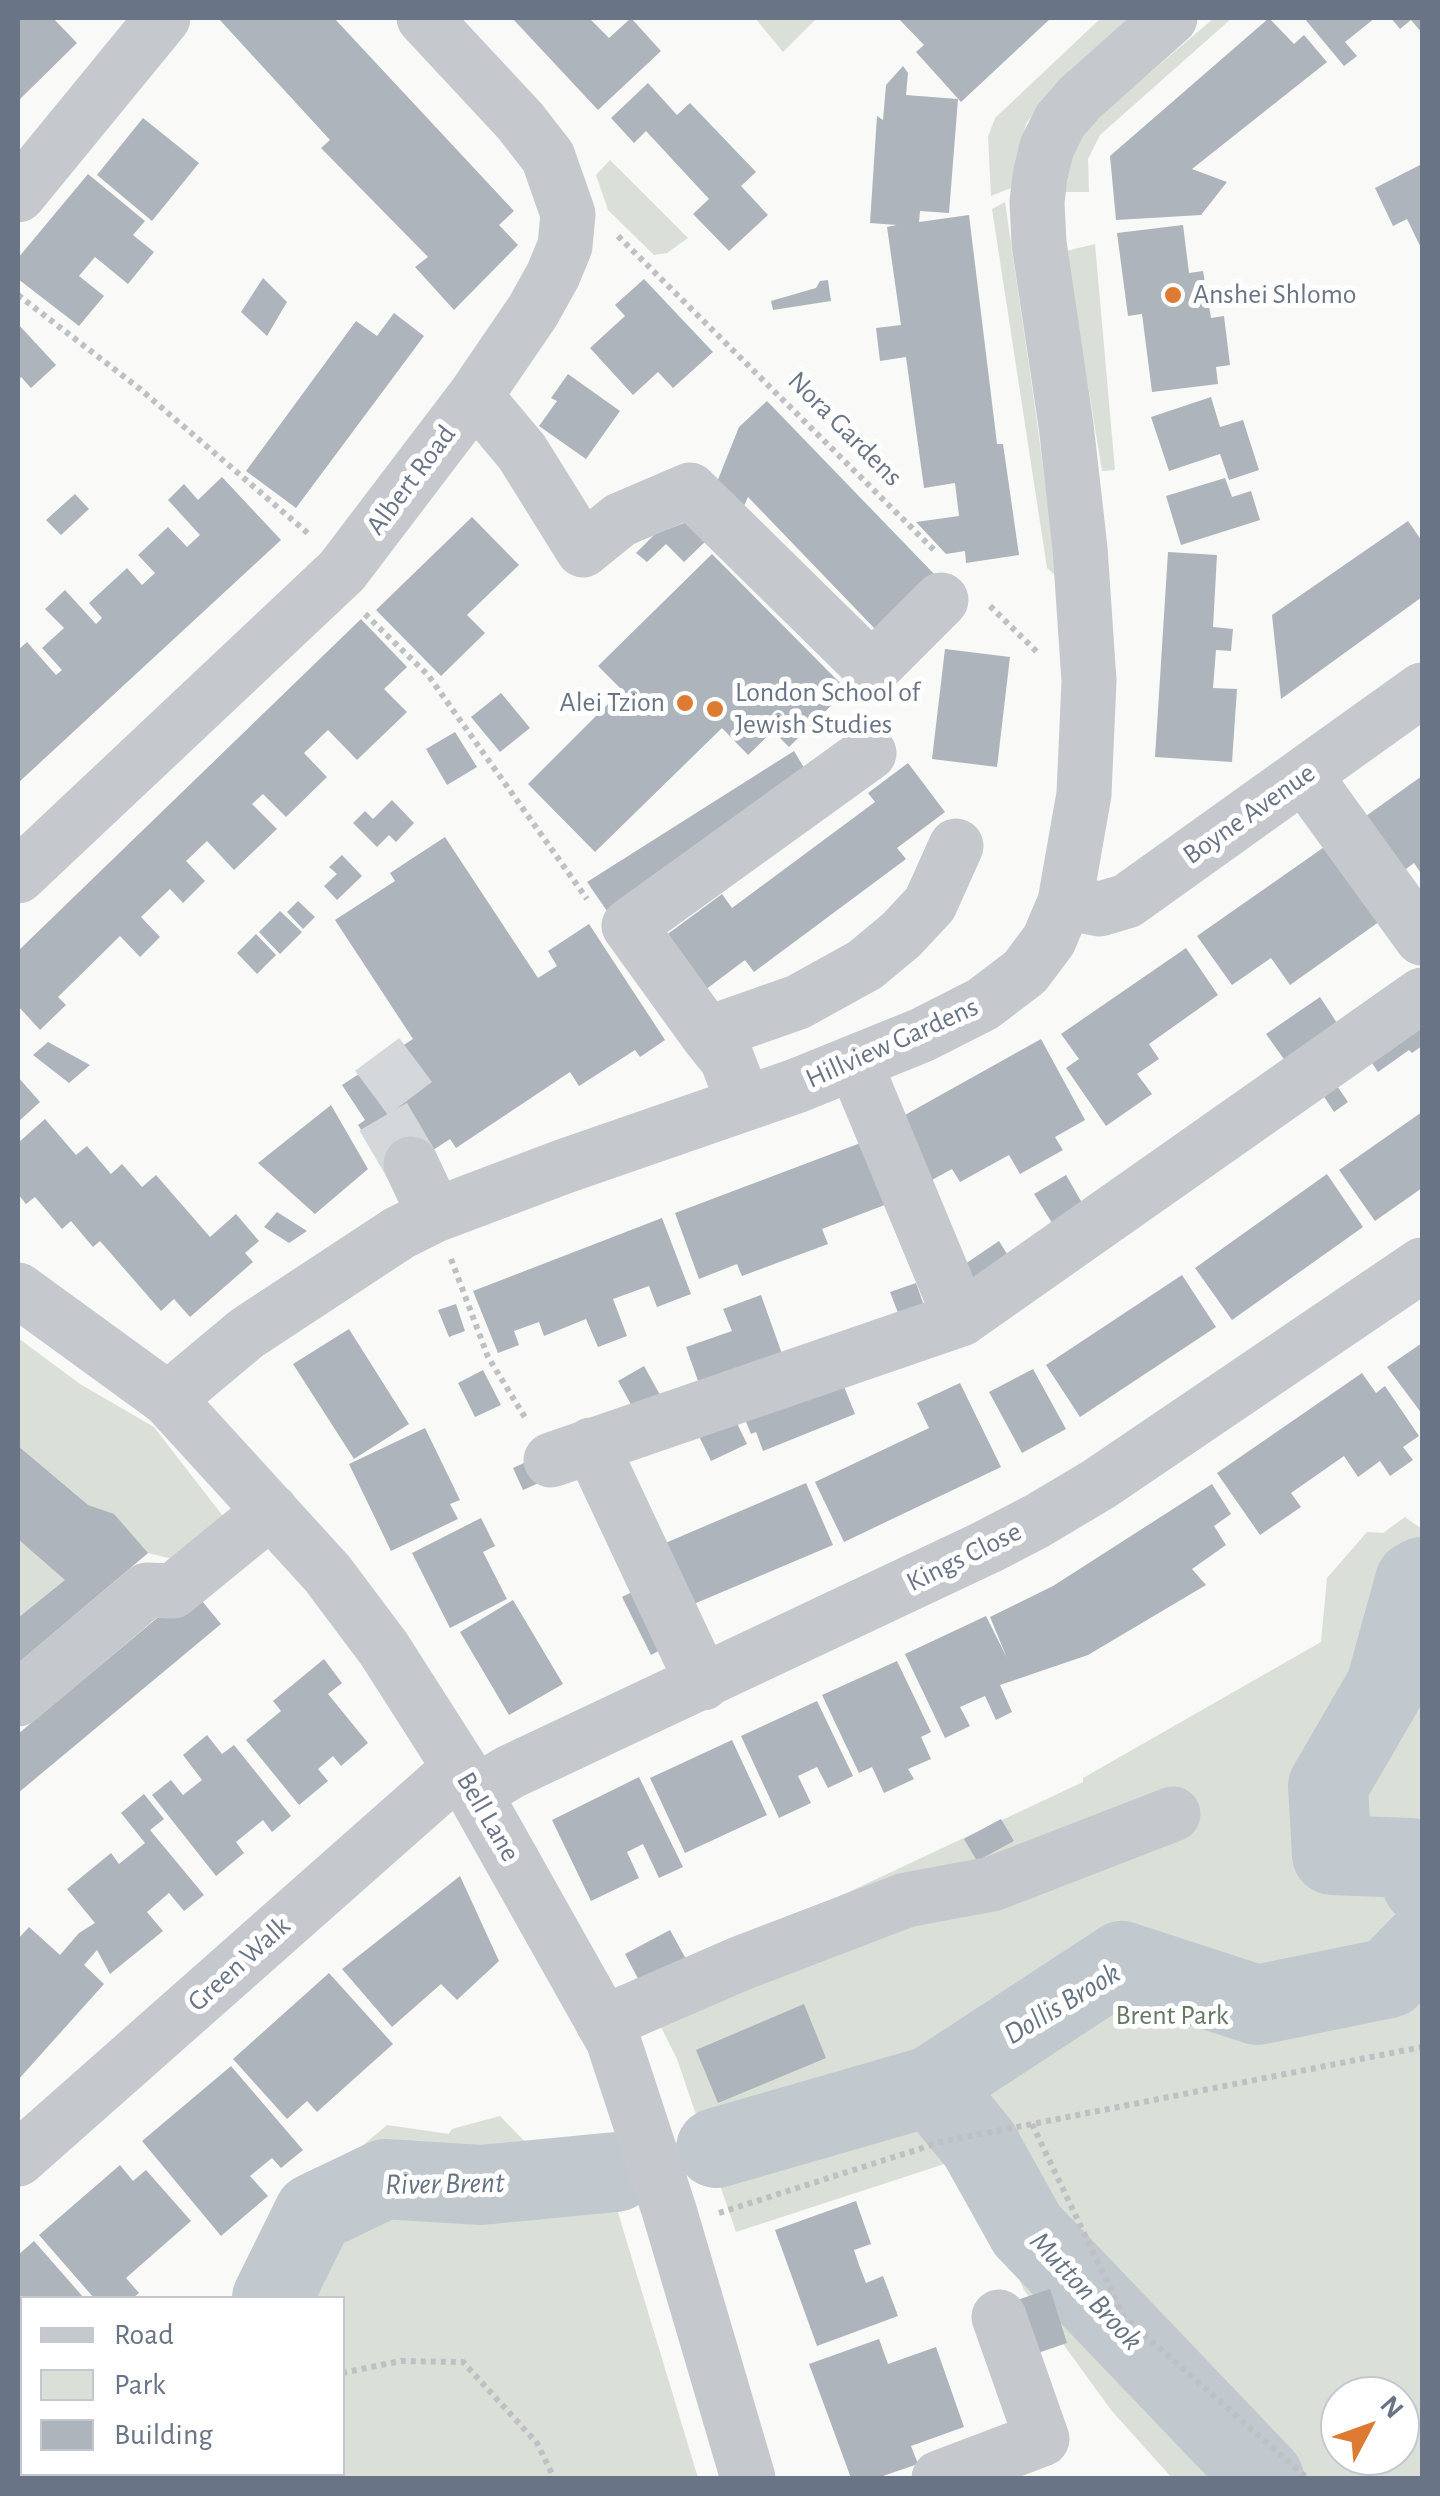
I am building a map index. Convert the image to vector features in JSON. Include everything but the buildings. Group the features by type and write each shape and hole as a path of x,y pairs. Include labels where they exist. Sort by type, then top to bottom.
{"street":[{"path":"18,195 163,18"},
{"path":"424,18 520,121 548,157 568,214"},
{"name":"Hillview Gardens","path":"168,1399 247,1332 339,1270 435,1215 855,1064 982,1004 1024,972 1049,940 1065,902 1084,794 1089,681 1074,496 1038,243 1040,176 1047,147 1060,121 1080,98 1170,18"},
{"name":"Albert Road","path":"18,876 337,576 475,396 534,311 565,246 568,214"},
{"path":"475,396 522,452 583,550 620,520 690,490 872,669 955,585"},
{"name":"Boyne Avenue","path":"1065,902 1100,909 1127,901 1422,690"},
{"path":"744,1103 726,1059 630,926 870,753"},
{"path":"1304,775 1422,938"},
{"path":"707,1034 798,1002 865,965 930,904 956,846"},
{"path":"702,1682 571,1452 961,1319 1422,995"},
{"path":"855,1064 961,1319"},
{"path":"412,1164 435,1215"},
{"name":"Kings Close","path":"467,1781 510,1772 1037,1520 1100,1484 1422,1265"},
{"name":"Bell Lane","path":"18,1290 168,1399 271,1511 327,1573 384,1649 467,1781 613,2040 669,2210 748,2478"},
{"path":"18,1699 147,1590 173,1592 271,1511"},
{"name":"Green Walk","path":"18,2159 467,1781"},
{"path":"603,2023 739,1964 906,1900 992,1884 1172,1814"},
{"path":"939,2478 1042,2440 998,2317"}],"path":[{"name":"Nora Gardens","path":"568,214 605,223 955,585 1052,667 1089,681"},
{"path":"18,295 140,389 303,528 337,576 428,675 595,912"},
{"path":"435,1215 488,1356 571,1452"},
{"path":"718,2213 942,2142 1422,2046"},
{"path":"1032,2124 1124,2316 1306,2478"},
{"path":"345,2373 401,2361 463,2362 537,2443 554,2478"}],"green space":[{"path":"755,18 817,18 783,52"},
{"path":"1101,18 1134,18 1043,99 1026,124 1011,188 991,196 988,137 995,118"},
{"path":"1214,18 1232,18 1100,135 1088,159 1089,192 1065,192 1073,153 1091,123"},
{"path":"610,160 688,238 667,253 654,255 608,210 596,175"},
{"path":"1005,202 1058,578 1047,568 992,209"},
{"path":"1095,244 1115,470 1102,471 1066,251"},
{"path":"18,1338 80,1384 154,1427 229,1524 185,1562 148,1553 18,1663"},
{"name":"Brent Park","path":"1405,1517 1422,1529 1422,2478 1172,2478 1111,2410 1024,2290 966,2157 736,2232 677,2059 642,1989 1083,1782 1083,1778 1321,1642 1327,1578 1367,1532 1383,1533"},
{"path":"500,2116 536,2153 595,2136 698,2478 33,2478 345,2476 345,2296 255,2296 306,2193 387,2125 449,2134 452,2129"}],"waterway":[{"name":"Dollis Brook","path":"1422,1577 1415,1581 1386,1686 1328,1786 1332,1855 1410,1858 1422,1884"},
{"name":"Dollis Brook","path":"716,2148 931,2086 1122,1961 1257,2005 1389,1978 1422,1944"},
{"name":"Mutton Brook","path":"931,2086 979,2144 1027,2230 1264,2478"},
{"name":"River Brent","path":"273,2296 314,2213 385,2179 481,2185 616,2172"}],"tunnel":[{"path":"411,1164 370,1094 417,1059"}],"place":[{"name":"Anshei Shlomo","path":"1173,295"},
{"name":"Alei Tzion","path":"685,703"},
{"name":"London School of Jewish Studies","path":"715,709"}]}
